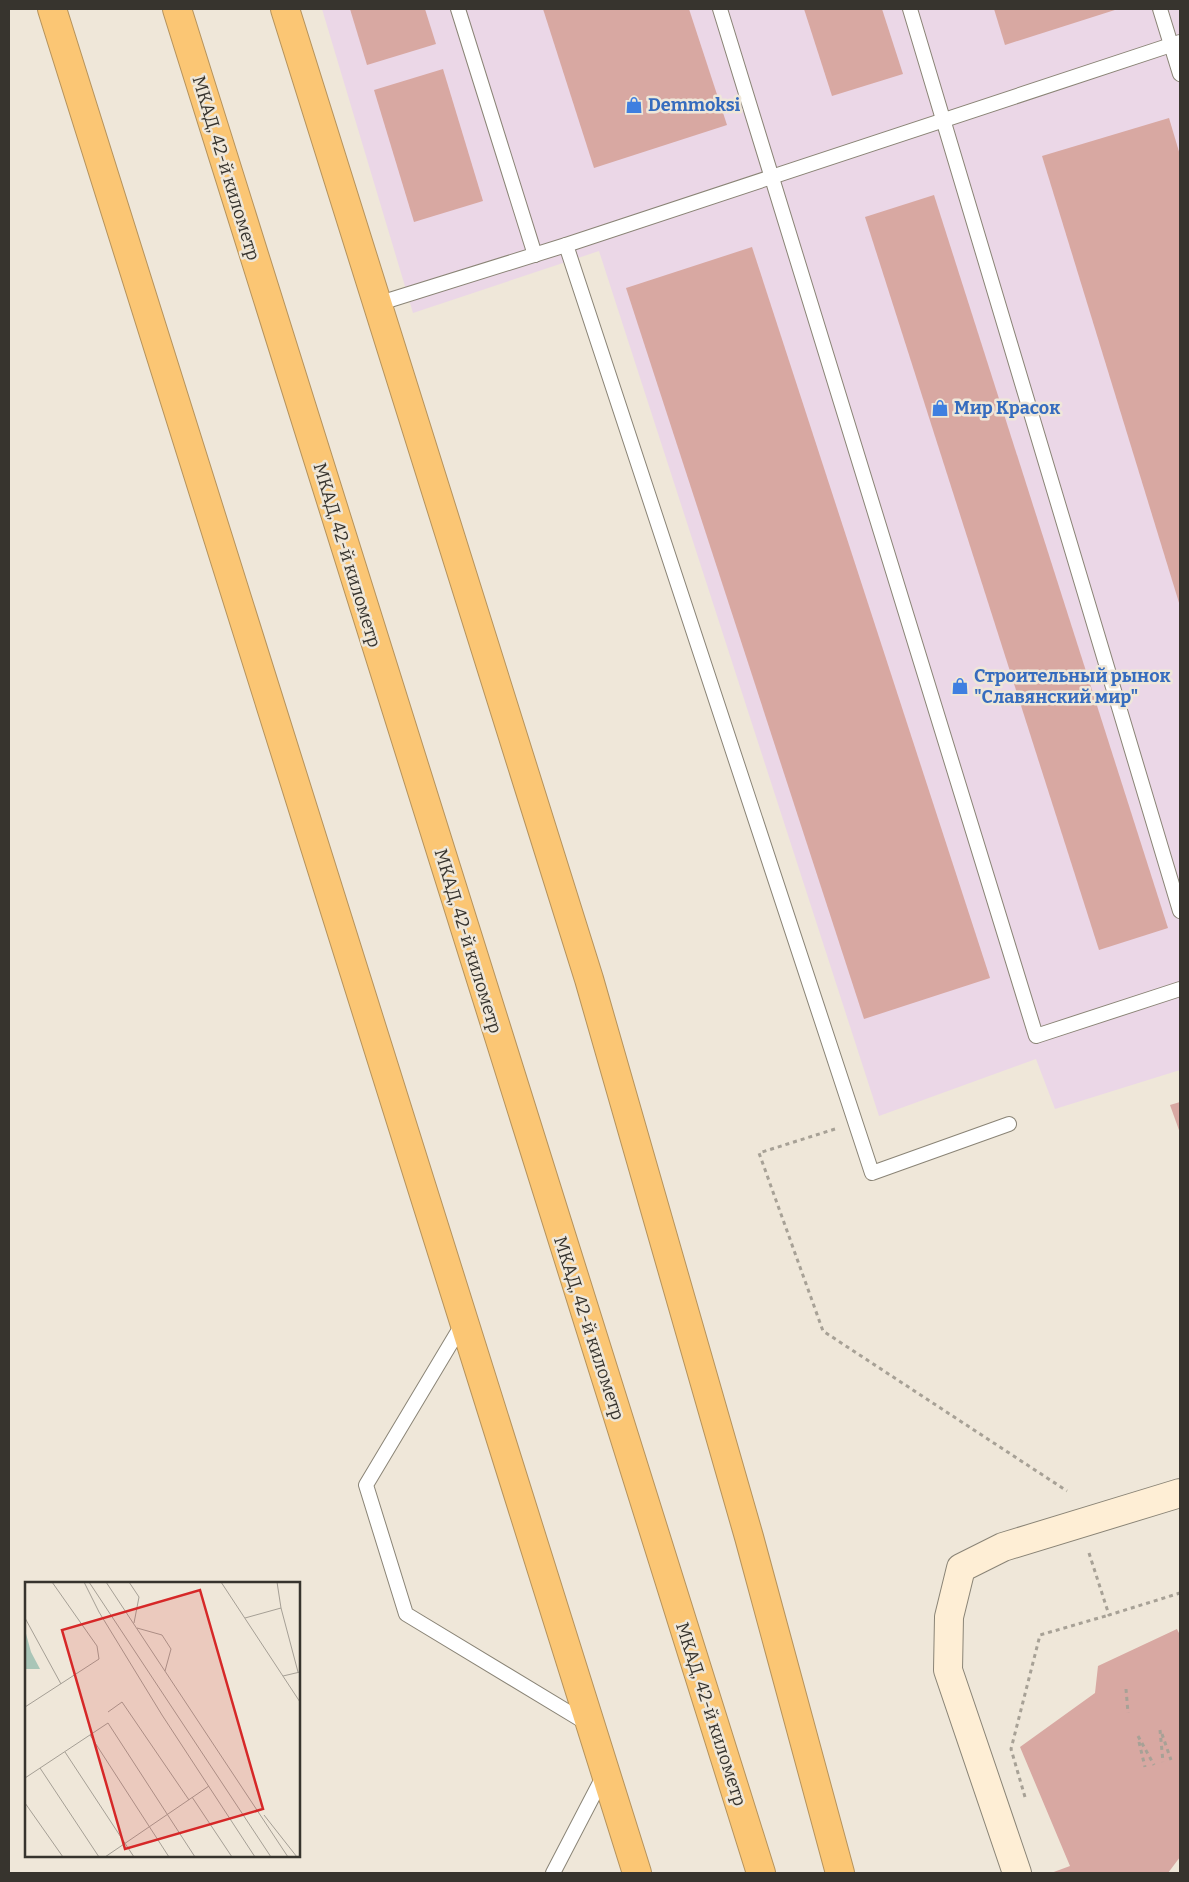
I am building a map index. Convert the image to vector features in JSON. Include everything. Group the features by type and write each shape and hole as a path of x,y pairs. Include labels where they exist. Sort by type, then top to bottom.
{"highway":[{"path":"35,9 83,107"},
{"path":"52,9 637,1873"},
{"name":"МКАД, 42-й километр","path":"177,9 761,1873"},
{"path":"285,9 590,979 746,1528 840,1873"}],"street":[{"path":"1017,1873 948,1670 949,1617 961,1568 1003,1547 1180,1493"}],"lane":[{"path":"458,9 535,255"},
{"path":"720,9 1036,1036 1180,990"},
{"path":"910,9 1180,911"},
{"path":"1160,9 1176,44 1180,74"},
{"path":"377,304 566,245 1176,44"},
{"path":"566,245 872,1173 1009,1124"},
{"path":"463,1323 366,1485 406,1614 591,1726"},
{"path":"554,1873 605,1772"}],"path":[{"path":"856,1122 759,1153 823,1331 1067,1491"},
{"path":"1090,1553 1109,1615"},
{"path":"1027,1806 1011,1749 1040,1635 1180,1593"},
{"path":"1126,1689 1128,1713"},
{"path":"1162,1762 1160,1730 1171,1760"},
{"path":"1145,1767 1138,1736 1154,1765"}],"shaded area":[{"name":"Строительный рынок \"Славянский мир\"","path":"322,9 1180,9 1180,1070 1055,1109 1036,1059 879,1116 599,251 413,313"}],"building":[{"path":"350,9 425,9 436,44 367,65"},
{"path":"543,9 689,9 727,125 594,168"},
{"path":"804,9 882,9 903,74 832,96"},
{"path":"994,9 1118,9 1005,45"},
{"path":"443,69 483,201 414,222 374,90"},
{"path":"1169,118 1180,155 1180,606 1042,156"},
{"path":"934,195 1168,928 1099,950 865,217"},
{"path":"752,247 990,978 864,1019 626,288"},
{"path":"1180,1102 1180,1133 1170,1105"},
{"path":"1177,1629 1180,1635 1180,1857 1168,1873 1051,1873 1070,1866 1020,1747 1095,1693 1098,1666"}],"place":[{"name":"Demmoksi","path":"634,105"},
{"name":"Мир Красок","path":"940,408"},
{"name":"Строительный рынок \"Славянский мир\"","path":"960,686"}]}
